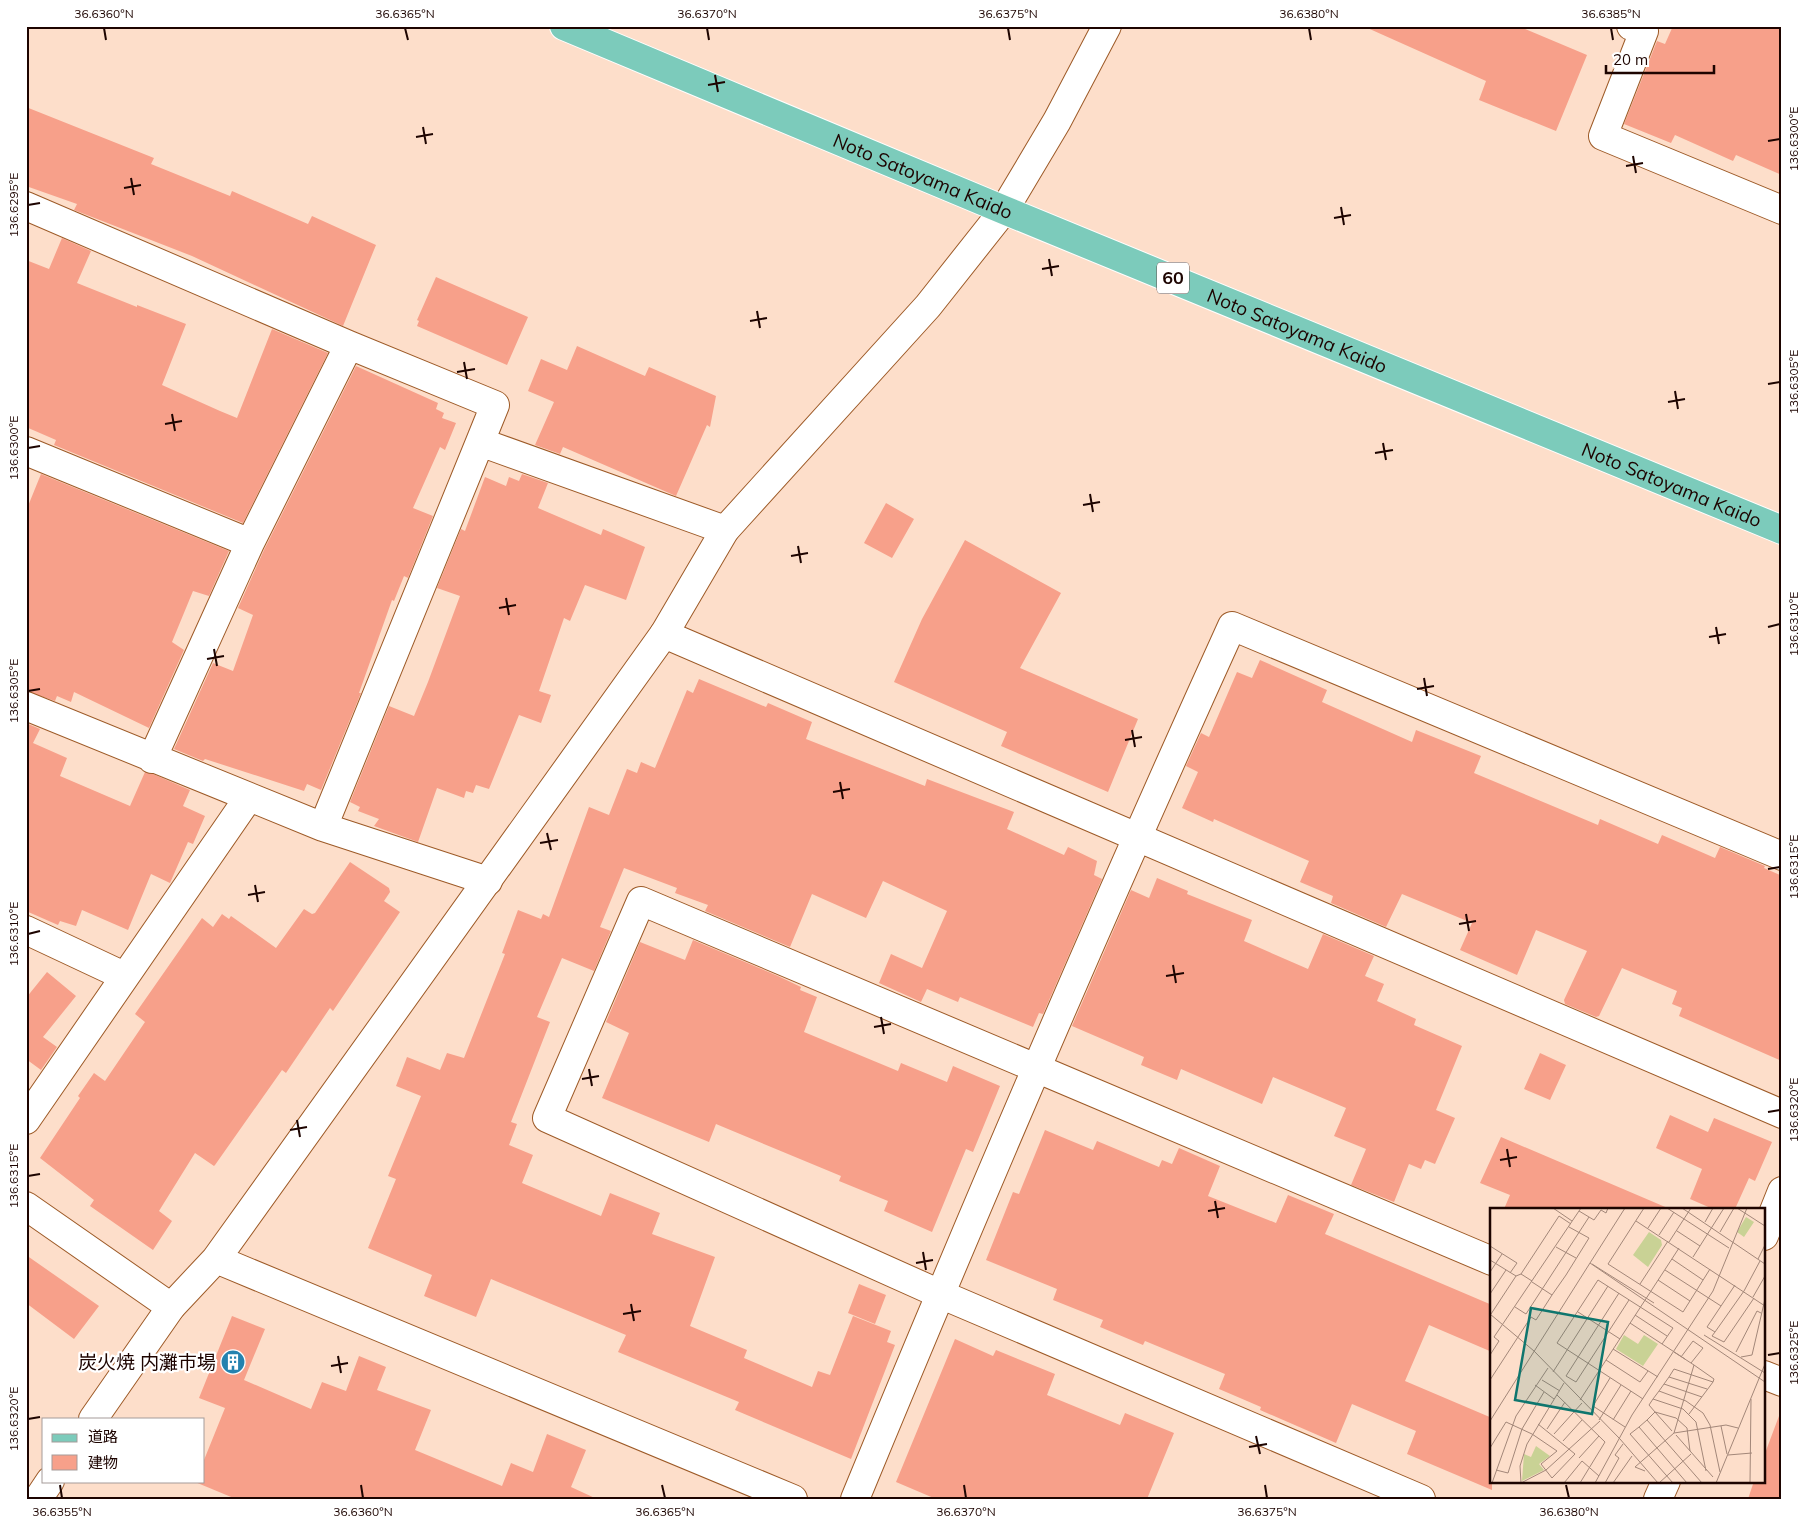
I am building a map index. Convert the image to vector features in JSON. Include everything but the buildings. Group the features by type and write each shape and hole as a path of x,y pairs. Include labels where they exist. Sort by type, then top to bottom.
{"main road":[{"name":"Noto Satoyama Kaido","path":"564,26 1004,210 1782,530"}],"street":[{"path":"94,1418 171,1307 216,1259 664,634 725,530 928,306 1004,210 1057,121 1107,26"},
{"path":"1640,28 1603,136 1782,210"},
{"path":"26,206 349,345 495,405 323,827"},
{"path":"152,759 250,543 349,345"},
{"path":"480,442 725,530"},
{"path":"26,451 250,543"},
{"path":"855,1499 940,1294 1038,1070 1135,838 1232,626 1782,856"},
{"path":"664,634 1135,838 1782,1114"},
{"path":"26,706 152,759 323,827 488,881"},
{"path":"26,1120 249,797"},
{"path":"1421,1499 940,1294 547,1118 642,901 1490,1260"},
{"path":"26,930 124,976"},
{"path":"1766,1231 1782,1191"},
{"path":"26,1206 171,1307"},
{"path":"216,1259 793,1499"},
{"path":"1766,1376 1782,1382"},
{"path":"38,1499 49,1482"},
{"path":"1658,1499 1666,1482"}],"place":[{"name":"炭火焼 内灘市場","path":"233,1362"}]}
